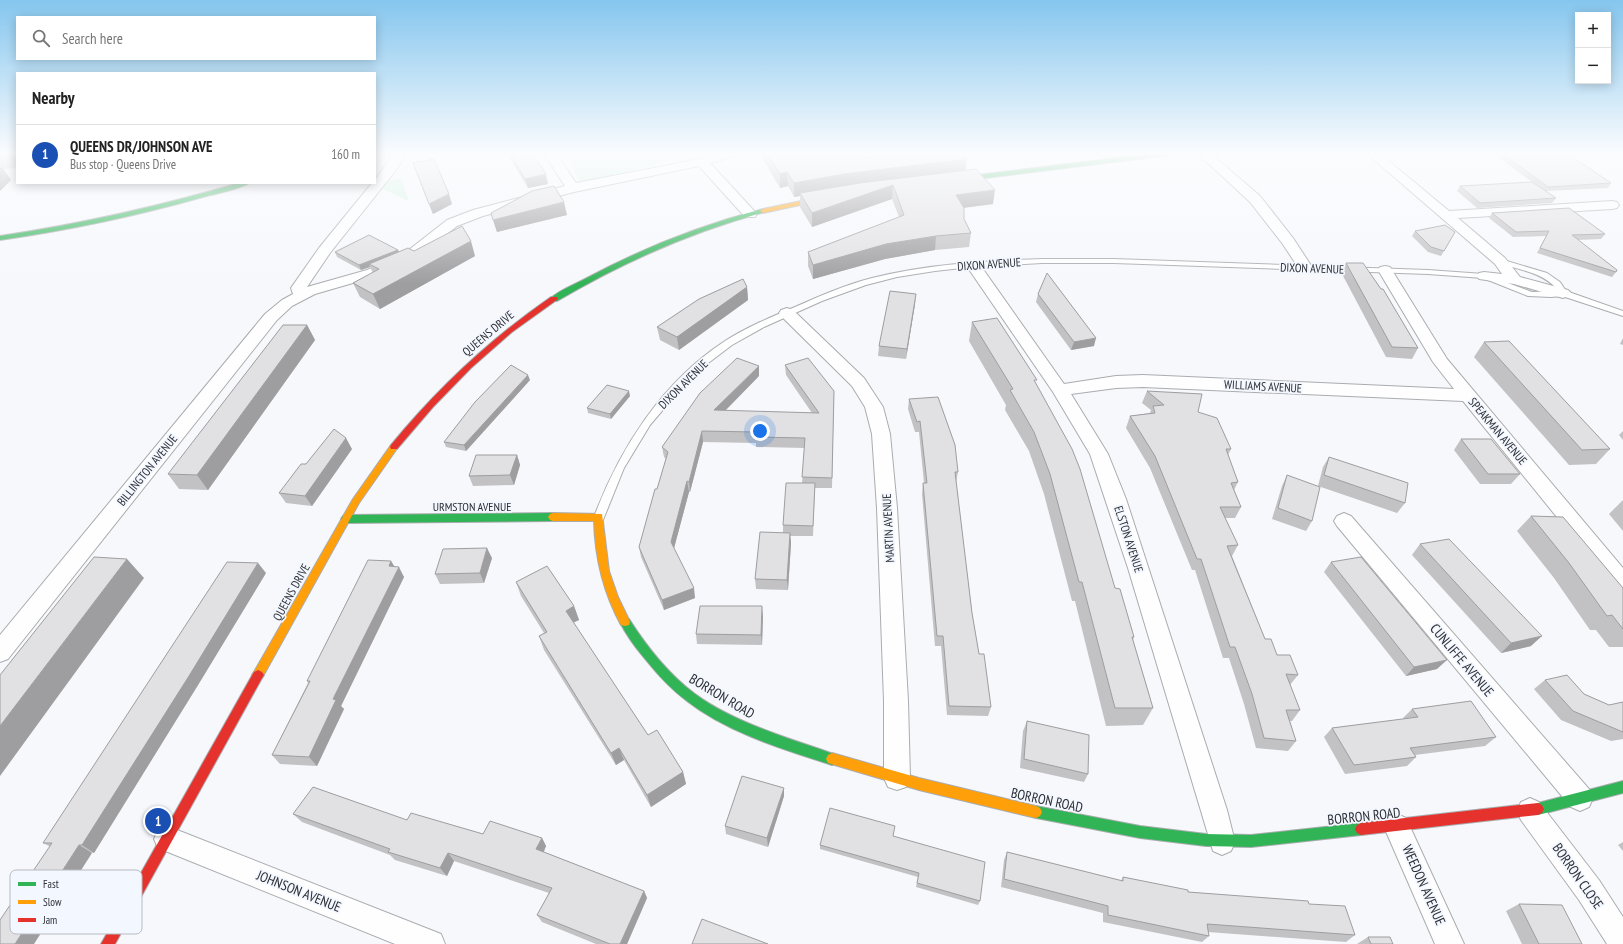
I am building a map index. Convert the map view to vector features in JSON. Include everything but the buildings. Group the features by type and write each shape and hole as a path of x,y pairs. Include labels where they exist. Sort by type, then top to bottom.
{"street":[{"path":"0,238 53,230 119,216 196,196"},
{"path":"301,295 299,288 324,251 368,196"},
{"name":"BILLINGTON AVENUE","path":"0,652 270,317 287,303 301,295 328,285 372,273 400,262 415,254 439,232 452,223 478,212 541,196"},
{"path":"733,196 750,214"},
{"name":"QUEENS DRIVE","path":"142,883 346,519 392,449 470,364 517,324 558,296 624,260 679,237 750,214 779,206 831,196"},
{"path":"1252,196 1288,241 1305,267"},
{"path":"1423,196 1500,261 1515,280"},
{"path":"1446,215 1612,205"},
{"name":"ELSTON AVENUE","path":"974,265 1060,390 1099,454 1116,499 1209,795 1222,842"},
{"name":"SPEAKMAN AVENUE","path":"1385,270 1429,344 1468,395 1623,583"},
{"name":"DIXON AVENUE","path":"1484,276 1515,280 1563,293"},
{"name":"MARTIN AVENUE","path":"787,313 858,382 874,407 881,434 887,508 896,717 897,778"},
{"name":"WILLIAMS AVENUE","path":"1060,390 1116,382 1142,381 1468,395"},
{"name":"URMSTON AVENUE","path":"346,519 599,517"},
{"name":"BORRON ROAD","path":"599,517 597,534 603,572 617,608 634,638 662,672 677,686 692,699 741,727 814,754 897,778 1010,807 1142,834 1222,842 1251,842 1397,827 1530,811 1623,787"},
{"name":"CUNLIFFE AVENUE","path":"1344,521 1580,798"},
{"name":"BORRON CLOSE","path":"1530,811 1589,890 1623,943"},
{"name":"WEEDON AVENUE","path":"1397,827 1450,944"},
{"name":"JOHNSON AVENUE","path":"167,839 431,944"},
{"name":"QUEENS DRIVE","path":"108,944 114,934"}],"lane":[{"name":"DIXON AVENUE","path":"599,517 608,488 621,462 642,430 673,392 719,349 761,324 842,289 876,279 916,272 974,265 1086,260 1385,270 1484,276 1531,294 1551,295 1563,293"},
{"path":"1500,261 1544,275 1557,284 1563,293 1623,314"}],"green space":[{"path":"398,196 407,196 409,201"}],"traffic: fast":[{"path":"0,238 93,222 199,196"},
{"path":"554,299 604,271 681,236 735,218 763,211"},
{"path":"346,519 553,517"},
{"path":"625,622 654,662 671,680 695,701 725,718 755,732 832,759"},
{"path":"1538,809 1623,787"},
{"path":"1036,812 1140,832 1206,840 1251,841 1361,829"}],"traffic: slow":[{"path":"763,211 830,197"},
{"path":"258,675 356,501 394,447"},
{"path":"553,517 599,517 600,545 604,571 612,597 625,622"},
{"path":"832,759 919,784 1036,812"}],"traffic: jam":[{"path":"394,447 448,385 468,366 509,331 554,299"},
{"path":"142,883 258,675"},
{"path":"1361,829 1538,809"},
{"path":"108,944 114,934"}],"place":[{"name":"QUEENS DR/JOHNSON AVE","path":"158,821"}]}
